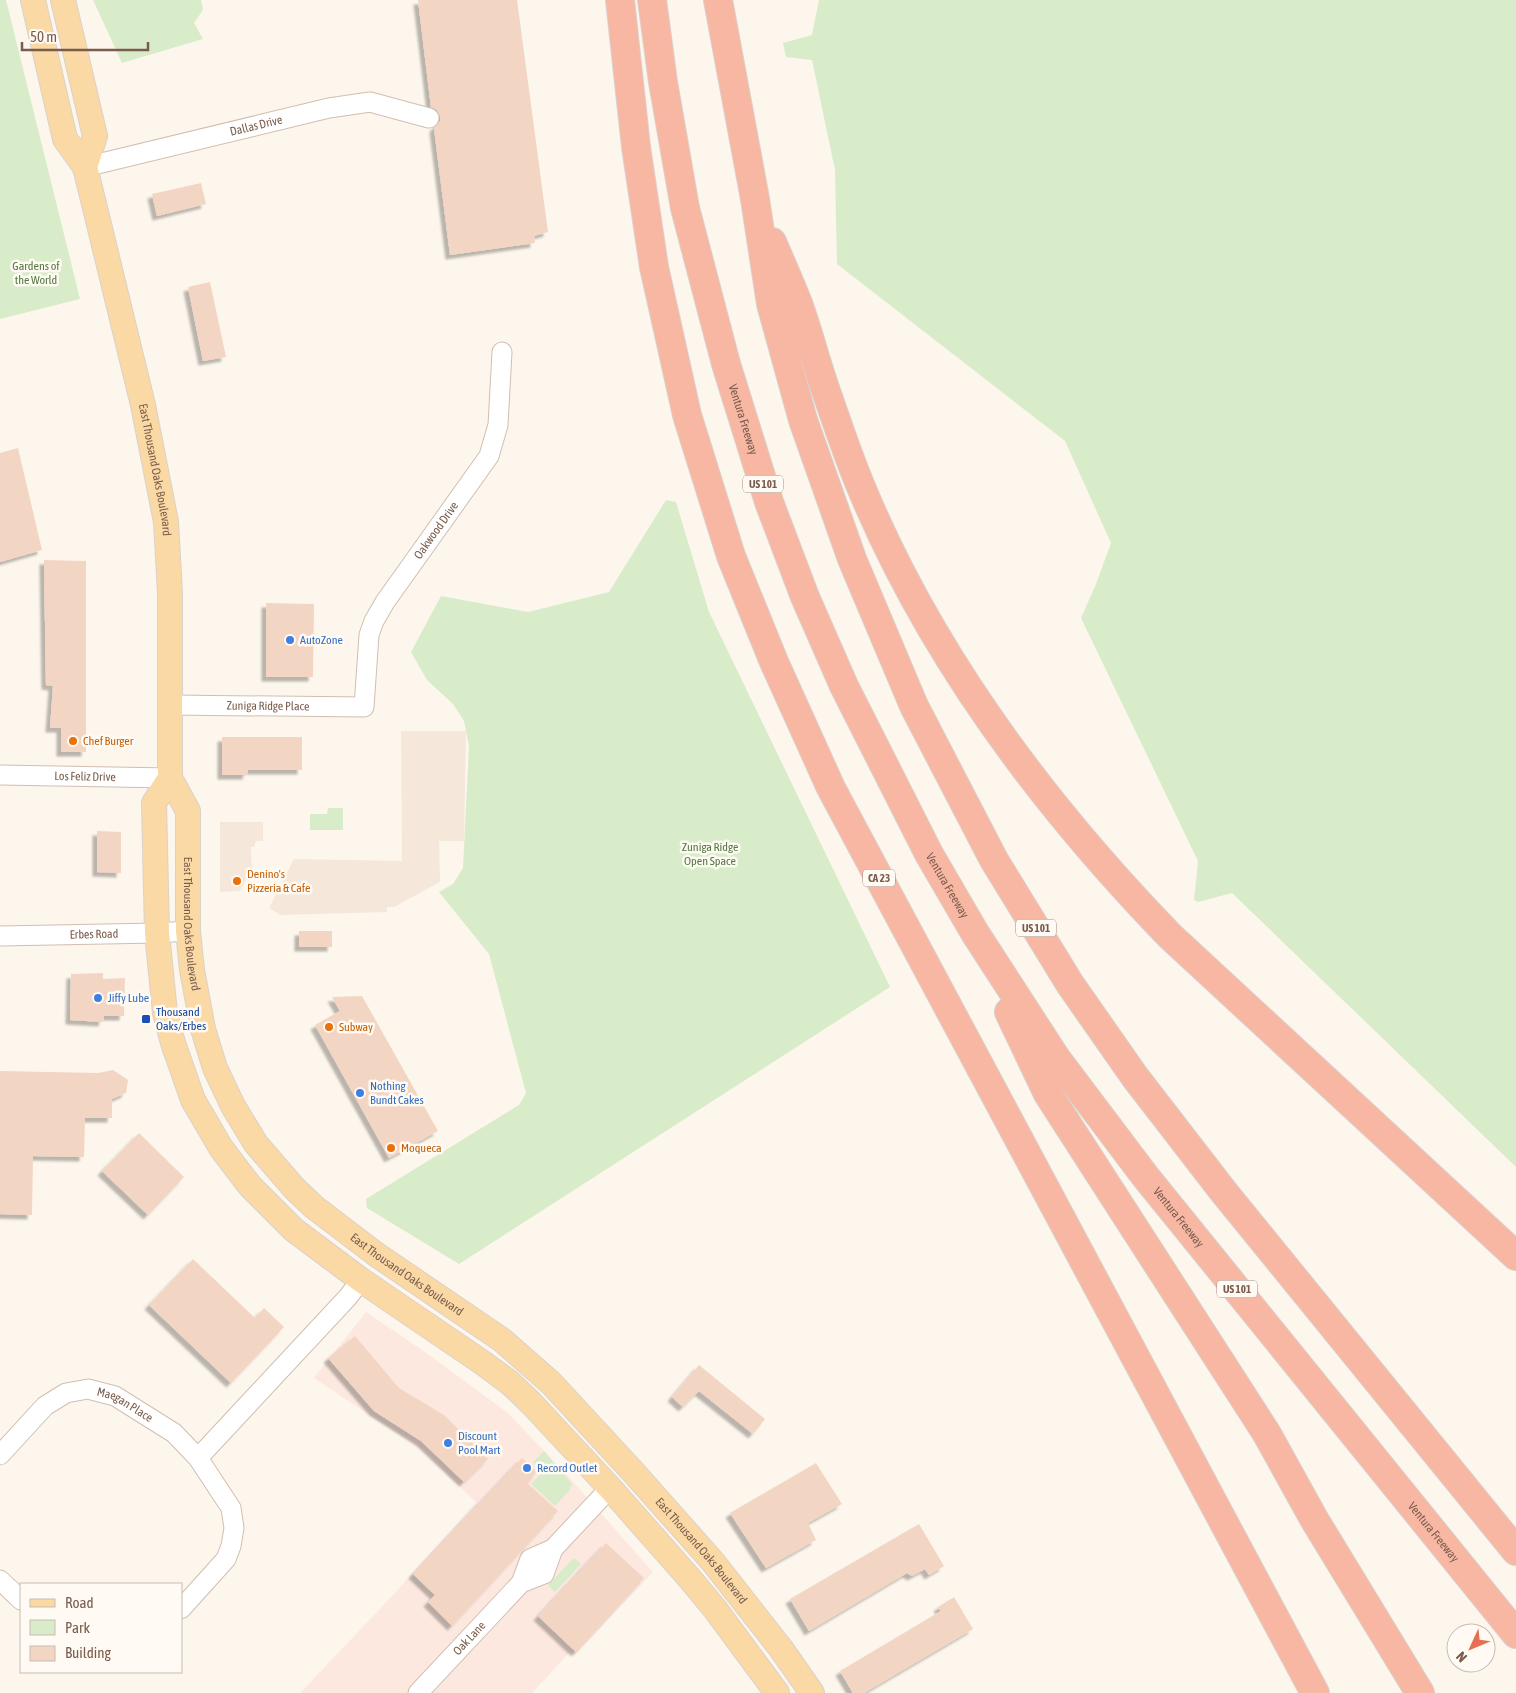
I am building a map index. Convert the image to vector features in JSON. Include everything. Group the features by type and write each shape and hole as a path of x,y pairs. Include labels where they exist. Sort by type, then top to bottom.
{"highway":[{"name":"CA 23","path":"620,0 636,147 653,258 687,415 731,556 770,653 836,796 1315,1693"},
{"name":"Ventura Freeway","path":"652,0 663,82 684,208 726,364 769,502 805,598 844,686 929,854 974,933 1056,1058 1145,1176 1516,1634"},
{"name":"US 101","path":"718,0 755,199 771,304 803,420 852,560 914,706 994,860 1070,984 1135,1077 1223,1191 1516,1551"},
{"path":"755,199 798,306 826,392 862,487 897,564 940,642 1027,772 1070,826 1128,893 1170,936 1516,1256"},
{"path":"974,933 1007,1009 1048,1094 1267,1434 1314,1519 1420,1693"}],"main road":[{"name":"East Thousand Oaks Boulevard","path":"33,0 65,139 85,167 143,405 166,522 169,562 170,778 188,811 188,931 192,970 203,1029 215,1068 233,1106 256,1144 294,1188 314,1207 377,1255 502,1340 551,1383 636,1474 713,1562 776,1642 812,1693"},
{"path":"64,0 95,136 85,167"},
{"path":"170,778 154,803 157,933 165,1013 173,1043 193,1100 221,1148 250,1186 279,1216 316,1247 510,1383 543,1415 610,1488 703,1595 776,1693"}],"street":[{"name":"Dallas Drive","path":"85,167 355,103 370,102 429,118"},
{"name":"Oakwood Drive","path":"364,707 369,635 374,621 385,602 489,456 498,425 502,352"},
{"name":"Zuniga Ridge Place","path":"170,705 364,707"},
{"name":"Los Feliz Drive","path":"0,775 170,778"},
{"name":"Erbes Road","path":"0,936 188,931"},
{"path":"198,1458 348,1297 361,1280"},
{"name":"Maegan Place","path":"0,1455 45,1406 66,1393 88,1389 115,1396 174,1433 198,1458 232,1508 234,1528 231,1546 226,1559 182,1608"},
{"name":"Oak Lane","path":"418,1693 521,1583 544,1574 553,1549 610,1488"},
{"path":"0,1580 20,1599"}],"shaded area":[{"path":"401,731 466,731 464,841 439,841 440,882 394,907 387,907 387,912 280,915 269,908 294,859 402,861"},
{"path":"220,822 263,822 263,841 256,841 254,847 251,847 252,871 248,870 248,876 240,891 220,892"},
{"path":"366,1312 425,1352 508,1413 567,1475 653,1572 575,1655 570,1652 532,1693 300,1693 393,1595 476,1502 417,1447 314,1378"}],"green space":[{"name":"Gardens of the World","path":"0,0 6,0 80,299 0,319"},
{"path":"93,0 201,0 203,10 194,23 203,39 122,63"},
{"path":"819,0 1516,0 1516,1167 1232,893 1198,902 1194,900 1198,861 1081,618 1111,543 1065,441 837,264 835,170 812,60 786,57 783,43 812,35"},
{"name":"Zuniga Ridge Open Space","path":"666,500 676,502 709,612 890,987 459,1264 367,1208 366,1199 519,1105 526,1093 489,954 439,892 453,884 463,868 469,746 464,721 453,704 427,680 411,652 441,596 528,612 609,592"},
{"path":"328,808 343,808 343,830 310,830 310,814 327,814"},
{"path":"544,1451 572,1484 569,1491 555,1506 531,1484 543,1472 533,1462"},
{"path":"574,1558 581,1564 555,1592 548,1585"}],"building":[{"path":"418,0 517,0 548,232 534,236 535,243 450,255 434,128 440,121 440,116 437,110 431,107"},
{"path":"201,183 206,204 157,216 152,194"},
{"path":"210,282 226,357 203,361 188,287"},
{"path":"18,448 42,550 0,562 0,453"},
{"path":"44,560 86,561 86,752 61,752 61,728 50,728 53,686 46,685"},
{"name":"AutoZone","path":"266,603 314,604 313,677 266,677"},
{"path":"222,737 302,737 302,770 248,770 247,775 222,775"},
{"path":"97,831 121,832 121,873 97,872"},
{"path":"299,931 332,931 332,947 299,947"},
{"name":"Jiffy Lube","path":"103,973 103,979 125,978 124,1016 104,1016 103,1022 70,1020 71,974"},
{"path":"362,996 438,1131 389,1158 315,1025 340,1011 332,997"},
{"path":"113,1070 128,1080 126,1093 112,1099 112,1118 85,1118 84,1157 33,1156 32,1215 0,1214 0,1071 98,1073"},
{"path":"139,1133 184,1177 148,1215 102,1171"},
{"path":"193,1259 255,1318 264,1308 284,1327 231,1383 149,1305"},
{"path":"355,1336 399,1388 444,1415 488,1459 464,1482 421,1441 374,1411 328,1358"},
{"path":"699,1365 765,1419 753,1434 699,1391 683,1407 672,1397"},
{"path":"522,1458 537,1472 527,1483 558,1511 452,1626 428,1602 435,1595 413,1574"},
{"path":"816,1463 842,1504 808,1523 816,1540 766,1568 730,1513"},
{"path":"919,1524 944,1566 929,1575 925,1569 912,1576 907,1573 809,1631 790,1599"},
{"path":"606,1543 644,1578 576,1652 538,1616"},
{"path":"954,1597 973,1629 864,1693 853,1693 840,1671 941,1611 938,1607"}],"place":[{"name":"AutoZone","path":"290,640"},
{"name":"Chef Burger","path":"73,741"},
{"name":"Denino's Pizzeria & Cafe","path":"237,881"},
{"name":"Jiffy Lube","path":"98,998"},
{"name":"Thousand Oaks/Erbes","path":"146,1019"},
{"name":"Subway","path":"329,1027"},
{"name":"Nothing Bundt Cakes","path":"360,1093"},
{"name":"Moqueca","path":"391,1148"},
{"name":"Discount Pool Mart","path":"448,1443"},
{"name":"Record Outlet","path":"527,1468"}]}
